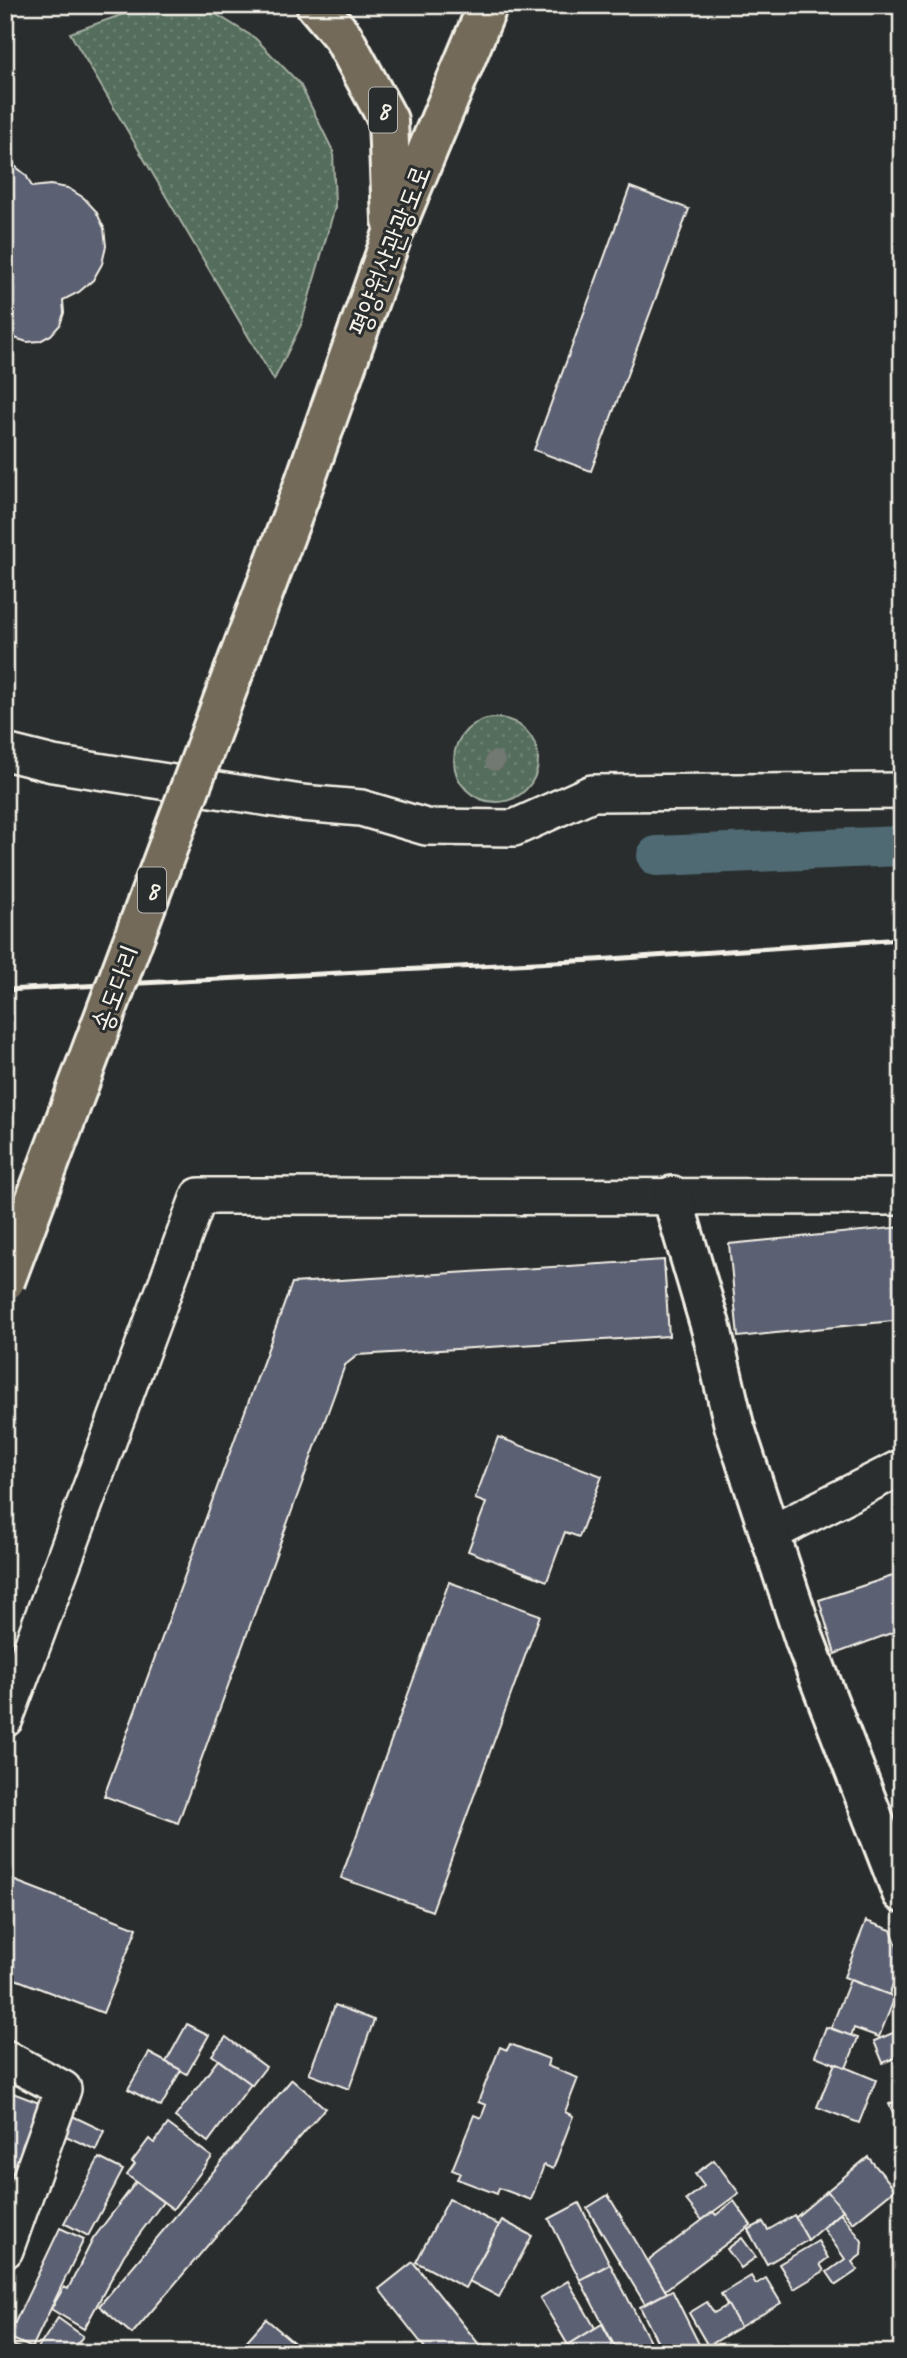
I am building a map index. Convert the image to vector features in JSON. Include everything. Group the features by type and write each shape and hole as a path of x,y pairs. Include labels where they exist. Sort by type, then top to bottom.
{"highway":[{"name":"8","path":"316,5 343,37 388,120 393,233"},
{"name":"평양원산관광도로","path":"299,498 393,233 488,5"},
{"name":"송도다리","path":"5,1281 299,498"}],"street":[{"path":"5,752 81,769 301,803 361,808 426,827 514,828 592,793 902,791"},
{"path":"5,1719 198,1196 902,1197"},
{"path":"672,1196 711,1328 734,1425 805,1641 902,1893"},
{"path":"770,1534 902,1467"},
{"path":"5,2057 63,2089 5,2250"}],"green space":[{"path":"149,5 190,5 206,8 255,38 300,84 333,151 335,207 301,325 274,380 70,33"},
{"path":"496,718 512,721 526,730 535,744 538,760 535,776 526,790 512,799 496,802 480,799 466,790 457,776 454,760 457,744 466,730 480,721"}],"building":[{"path":"5,164 16,167 26,175 32,187 50,185 68,188 84,198 96,211 104,228 106,246 102,264 93,280 79,292 63,300 64,313 60,325 51,335 40,341 27,342 15,338 5,330"},
{"path":"630,187 689,209 591,471 534,450"},
{"path":"902,1227 902,1320 738,1337 729,1244"},
{"path":"664,1260 669,1336 358,1355 345,1365 178,1823 104,1796 292,1283"},
{"path":"498,1437 602,1476 579,1537 565,1532 547,1581 468,1551 486,1503 475,1499"},
{"path":"902,1573 902,1629 835,1654 819,1600"},
{"path":"449,1582 540,1615 432,1911 341,1878"},
{"path":"5,1877 137,1928 103,2013 5,1975"},
{"path":"866,1921 891,1930 902,1959 889,1995 844,1977"},
{"path":"850,1980 895,1997 879,2037 854,2028 851,2036 831,2028"},
{"path":"335,2005 374,2020 349,2089 309,2074"},
{"path":"187,2024 209,2035 187,2074 166,2062"},
{"path":"826,2027 858,2038 846,2068 815,2056"},
{"path":"902,2029 902,2055 883,2063 874,2041"},
{"path":"226,2037 266,2067 252,2085 212,2055"},
{"path":"510,2044 549,2059 547,2066 578,2078 565,2112 573,2116 553,2169 544,2165 531,2200 499,2188 497,2194 457,2179 460,2173 452,2170 474,2115 481,2118 486,2105 478,2102 500,2047 507,2050"},
{"path":"149,2053 181,2070 161,2107 128,2089"},
{"path":"218,2060 251,2084 208,2142 175,2117"},
{"path":"835,2063 876,2080 859,2123 817,2107"},
{"path":"292,2079 325,2108 132,2334 99,2306"},
{"path":"5,2090 42,2104 5,2201"},
{"path":"902,2099 902,2131 889,2104"},
{"path":"66,2113 104,2131 96,2150 57,2132"},
{"path":"168,2124 212,2157 173,2209 127,2175 135,2164 132,2162 149,2139 154,2143"},
{"path":"868,2157 895,2189 853,2223 827,2191"},
{"path":"99,2158 123,2170 88,2236 64,2223"},
{"path":"714,2160 739,2193 702,2220 686,2200 704,2186 695,2174"},
{"path":"136,2182 163,2202 124,2255 84,2329 51,2309 64,2287 68,2289 93,2239"},
{"path":"827,2191 843,2210 808,2240 795,2218"},
{"path":"608,2195 667,2293 645,2304 587,2208"},
{"path":"449,2199 499,2225 465,2288 416,2262"},
{"path":"734,2201 751,2225 665,2290 648,2261 713,2212 716,2215"},
{"path":"579,2203 610,2264 580,2280 549,2219"},
{"path":"841,2213 862,2241 861,2255 852,2262 858,2270 836,2285 827,2272 845,2259 823,2228"},
{"path":"794,2215 808,2240 767,2264 748,2230 763,2222 768,2230"},
{"path":"502,2220 532,2236 499,2297 469,2281"},
{"path":"60,2228 84,2239 32,2348 8,2337"},
{"path":"742,2238 756,2257 741,2268 727,2249"},
{"path":"818,2241 828,2258 820,2264 824,2271 794,2289 779,2264"},
{"path":"413,2262 486,2353 429,2353 379,2289"},
{"path":"610,2264 656,2353 618,2353 580,2280"},
{"path":"751,2276 756,2284 766,2278 781,2303 740,2327 721,2294"},
{"path":"568,2281 595,2328 568,2345 540,2298"},
{"path":"672,2290 702,2350 696,2353 663,2353 640,2307"},
{"path":"707,2302 714,2313 728,2305 740,2327 708,2346 689,2313"},
{"path":"58,2318 83,2336 71,2353 35,2353"},
{"path":"266,2319 306,2353 236,2353"},
{"path":"602,2324 618,2353 572,2353 568,2345"},
{"path":"7,2343 33,2353 5,2353"}],"waterway":[{"path":"657,856 902,846"}],"railway":[{"path":"5,990 595,960 902,939"}]}
